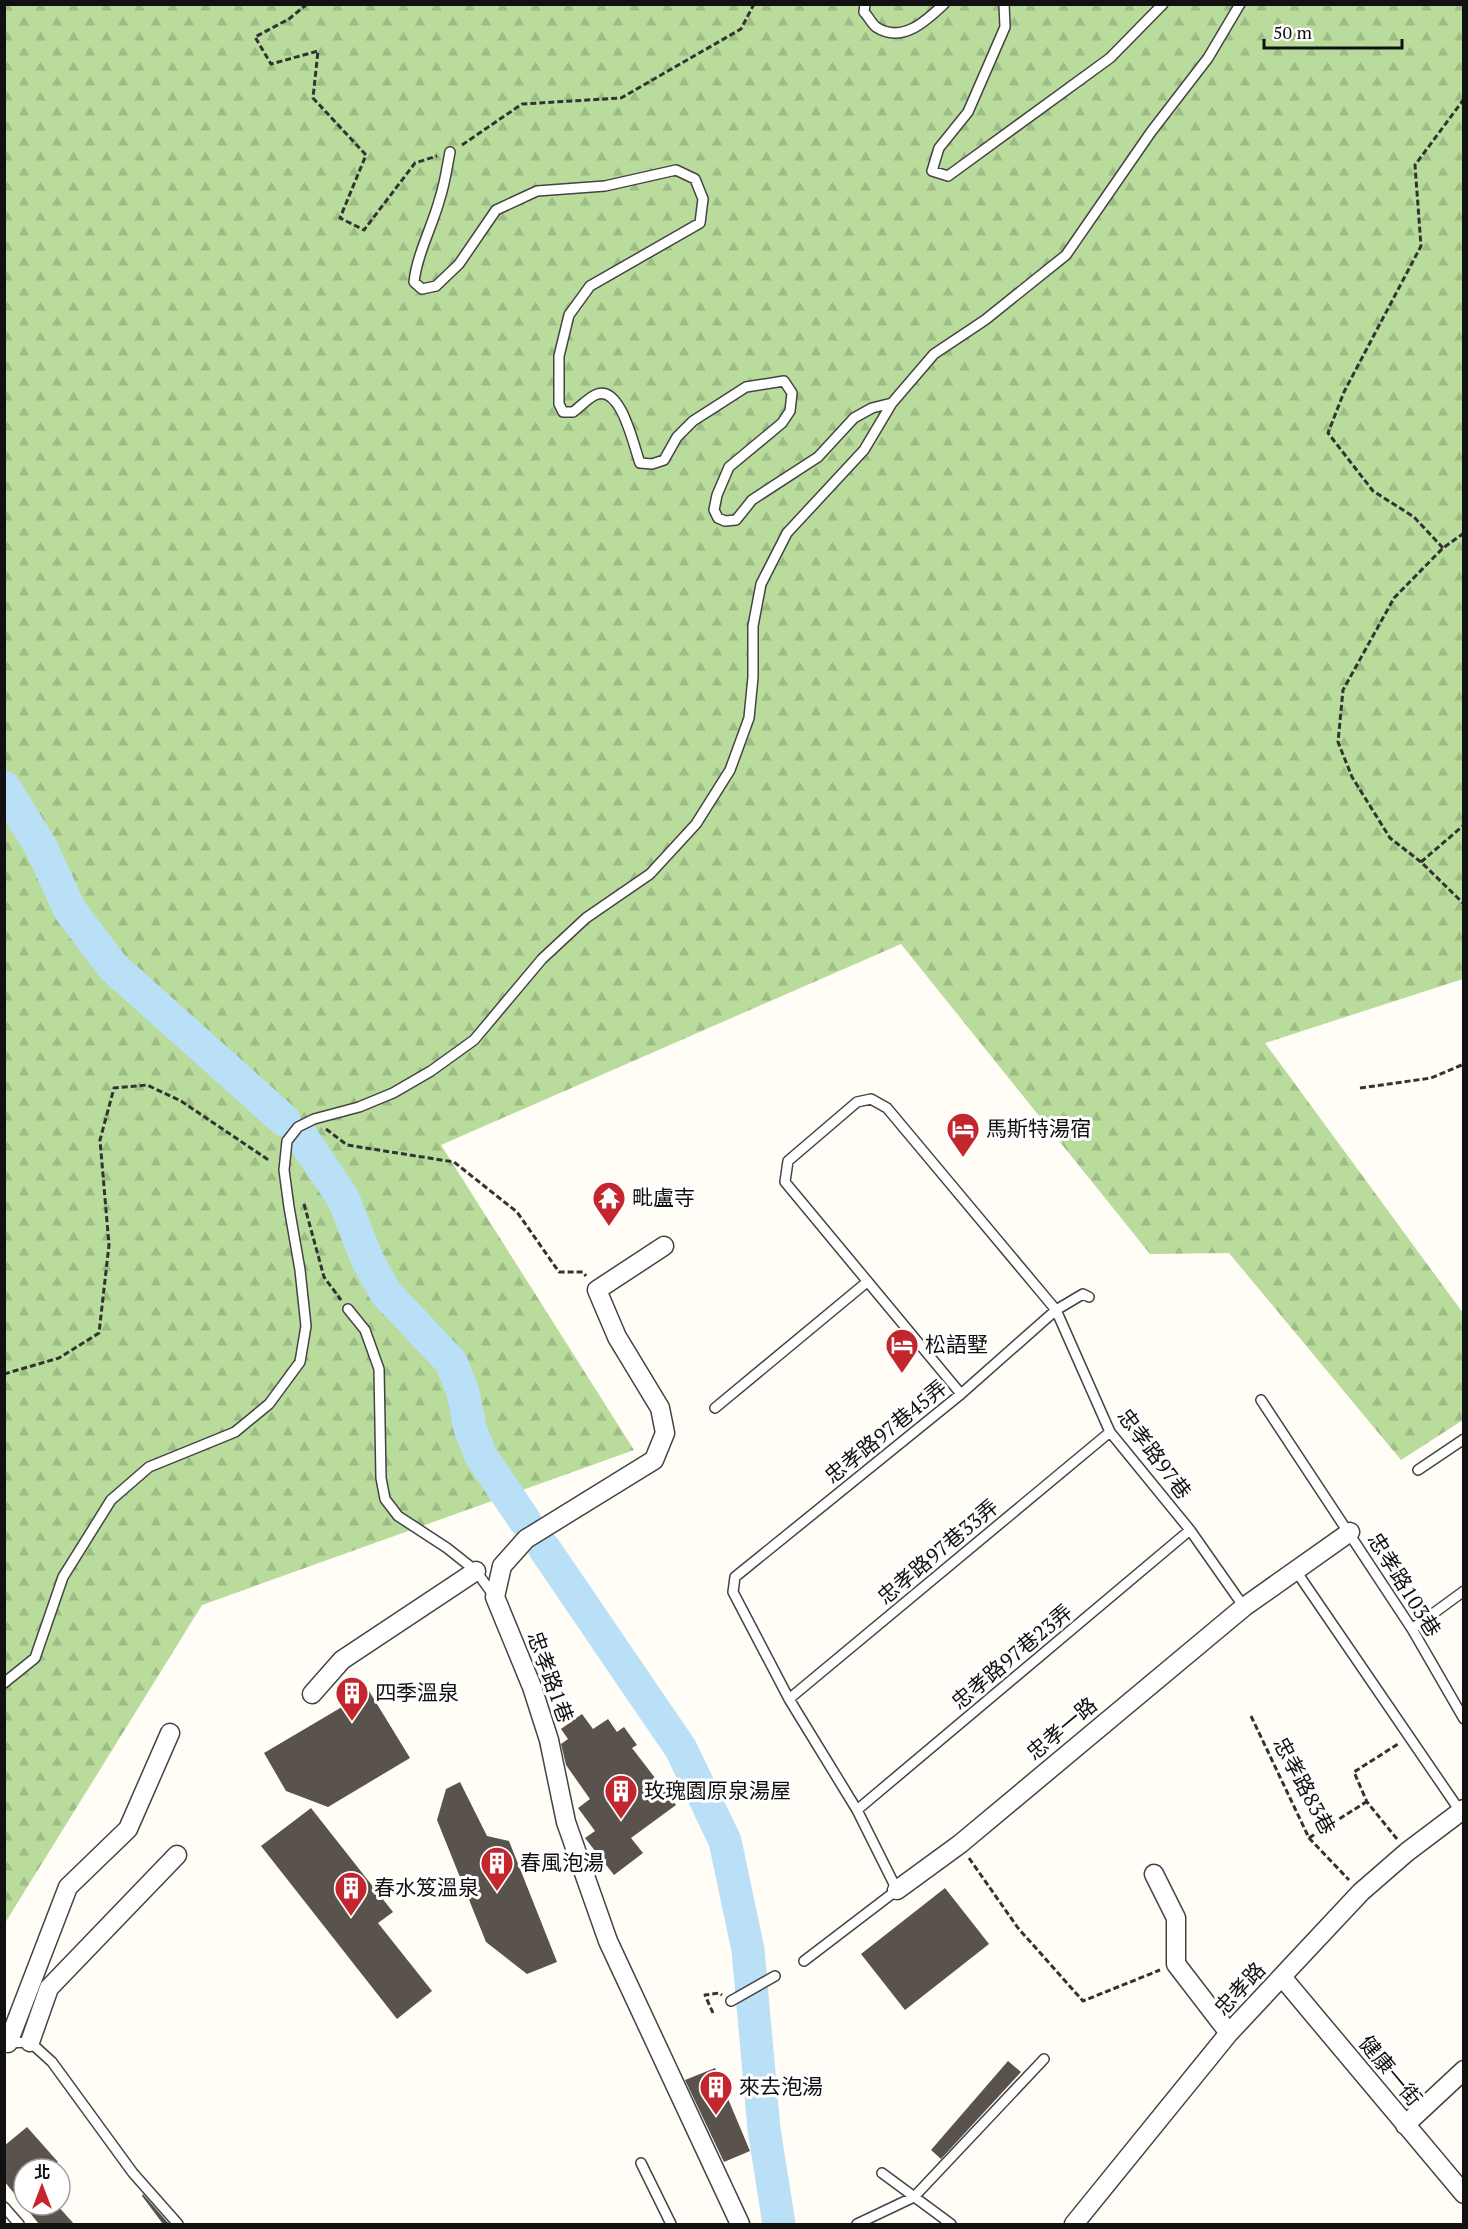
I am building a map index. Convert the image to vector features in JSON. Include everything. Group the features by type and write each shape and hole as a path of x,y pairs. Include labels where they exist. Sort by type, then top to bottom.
{"street":[{"path":"495,1598 502,1566 526,1539 654,1460 665,1433 660,1408 617,1337 597,1290 663,1246"},
{"name":"忠孝一路","path":"897,1890 960,1844 1244,1607 1350,1532"},
{"path":"312,1694 342,1660 476,1572"},
{"name":"忠孝路1巷","path":"495,1598 532,1687 549,1740 566,1822 608,1941 740,2224"},
{"path":"6,2047 68,1887 128,1829 170,1733"},
{"name":"忠孝路","path":"1079,2222 1229,2033 1360,1892 1462,1810"},
{"path":"30,2042 49,1988 177,1855"},
{"path":"1154,1874 1176,1918 1176,1964 1229,2033"},
{"name":"健康一街","path":"1282,1977 1464,2194"},
{"path":"1405,2125 1464,2070"}],"lane":[{"path":"865,4 864,12 876,27 897,34 921,25 944,4"},
{"path":"1004,4 1005,27 968,112 939,148 932,171 948,176 1110,58 1163,4"},
{"path":"4,1683 35,1658 63,1577 111,1500 149,1467 235,1432 269,1404 300,1362 306,1326 300,1270 284,1170 287,1141 298,1127 314,1119 359,1107 393,1093 431,1071 474,1040 542,959 586,918 650,874 696,824 730,770 750,718 753,626 761,584 787,533 864,450 892,403 934,354 985,320 1066,255 1151,132 1208,58 1240,4"},
{"path":"450,152 441,196 424,248 415,266 414,282 422,289 436,286 459,264 496,210 537,191 605,186 676,170 695,179 703,199 700,223 590,286 569,315 559,356 559,404 563,412 573,412 597,394 606,394 614,400 625,416 640,463 651,465 664,460 677,437 693,421 746,387 784,381 792,393 790,411 782,423 729,467 717,495 714,510 718,518 725,521 736,520 752,500 818,458 854,418 872,408 892,403"},
{"name":"忠孝路97巷","path":"961,1394 785,1182 788,1161 857,1102 871,1099 887,1108 1056,1310 1110,1432 1190,1530 1244,1607"},
{"path":"715,1408 867,1281"},
{"name":"忠孝路97巷45弄","path":"789,1699 733,1592 735,1577 961,1394 1056,1310 1083,1294 1089,1297"},
{"path":"348,1309 365,1330 379,1369 381,1478 385,1499 398,1516 447,1548 476,1572 495,1598"},
{"name":"忠孝路103巷","path":"1261,1401 1350,1532 1412,1629 1464,1719"},
{"name":"忠孝路97巷33弄","path":"789,1699 1110,1432"},
{"path":"1418,1470 1464,1439"},
{"name":"忠孝路97巷23弄","path":"857,1810 1190,1530"},
{"path":"1296,1570 1462,1810"},
{"path":"1412,1629 1464,1591"},
{"path":"789,1699 857,1810 897,1890"},
{"name":"忠孝一路","path":"804,1961 897,1890"},
{"path":"731,2001 776,1977"},
{"path":"6,2047 30,2042 52,2062 133,2173 178,2224"},
{"path":"857,2224 914,2197 1044,2059"},
{"path":"641,2163 671,2224"},
{"path":"882,2173 951,2224"},
{"path":"4,2207 19,2224"}],"path":[{"path":"307,4 289,19 255,37 271,64 318,51 313,98 366,155 340,218 364,230 415,163 450,152 473,139 522,104 621,98 741,29 754,4"},
{"path":"1443,548 1414,517 1372,491 1328,433 1344,392 1420,246 1415,165 1464,99"},
{"path":"1464,533 1443,548 1394,598 1343,690 1338,742 1352,777 1390,838 1420,862 1464,904"},
{"path":"1420,862 1464,825"},
{"path":"1360,1089 1431,1078 1464,1064"},
{"path":"4,1374 59,1358 99,1333 109,1245 100,1140 114,1088 147,1085 181,1101 284,1170"},
{"path":"314,1119 347,1145 454,1162 517,1212 559,1272 583,1272 597,1290"},
{"path":"309,1224 324,1277 348,1309"},
{"name":"忠孝路83巷","path":"1251,1716 1309,1838 1360,1892"},
{"path":"1407,1852 1367,1802 1354,1772 1410,1736"},
{"path":"1309,1838 1367,1802"},
{"path":"960,1844 1018,1928 1083,2001 1176,1964"},
{"path":"714,2013 705,1995 719,1993 731,2001"}],"green space":[{"path":"5,5 1463,5 1463,979 1265,1043 1463,1313 1463,1420 1401,1460 1229,1253 1150,1254 901,944 441,1145 634,1450 202,1605 5,1923"}],"building":[{"name":"四季溫泉","path":"369,1691 410,1758 328,1807 286,1791 264,1753"},
{"path":"582,1714 593,1729 608,1719 617,1732 624,1727 637,1745 632,1748 676,1805 631,1838 643,1853 614,1875 585,1838 595,1831 578,1808 590,1799 566,1765 561,1744 568,1739 561,1729"},
{"name":"春風泡湯","path":"460,1782 487,1836 509,1841 557,1962 527,1974 486,1942 437,1820 446,1789"},
{"name":"春水笈溫泉","path":"311,1808 393,1912 378,1923 432,1991 397,2019 261,1846"},
{"path":"945,1888 989,1944 905,2010 861,1954"},
{"path":"1008,2061 1021,2072 941,2159 931,2150"},
{"name":"來去泡湯","path":"715,2068 750,2151 724,2162 685,2080"},
{"path":"27,2127 54,2157 12,2157 12,2191 4,2181 4,2146"},
{"path":"143,2194 169,2224 163,2224 142,2196"},
{"path":"33,2217 68,2217 74,2224 39,2224"}],"waterway":[{"path":"4,787 41,847 70,910 113,967 284,1120"},
{"path":"302,1137 343,1198 367,1259 385,1292 451,1362 463,1392 470,1428 481,1456 525,1521"},
{"path":"544,1548 681,1749 725,1841 748,1950 764,2129 779,2224"}],"place":[{"name":"馬斯特湯宿","path":"963,1158"},
{"name":"毗盧寺","path":"609,1227"},
{"name":"松語墅","path":"902,1374"},
{"name":"四季溫泉","path":"352,1722"},
{"name":"玫瑰園原泉湯屋","path":"621,1820"},
{"name":"春風泡湯","path":"497,1892"},
{"name":"春水笈溫泉","path":"351,1917"},
{"name":"來去泡湯","path":"716,2116"}]}
